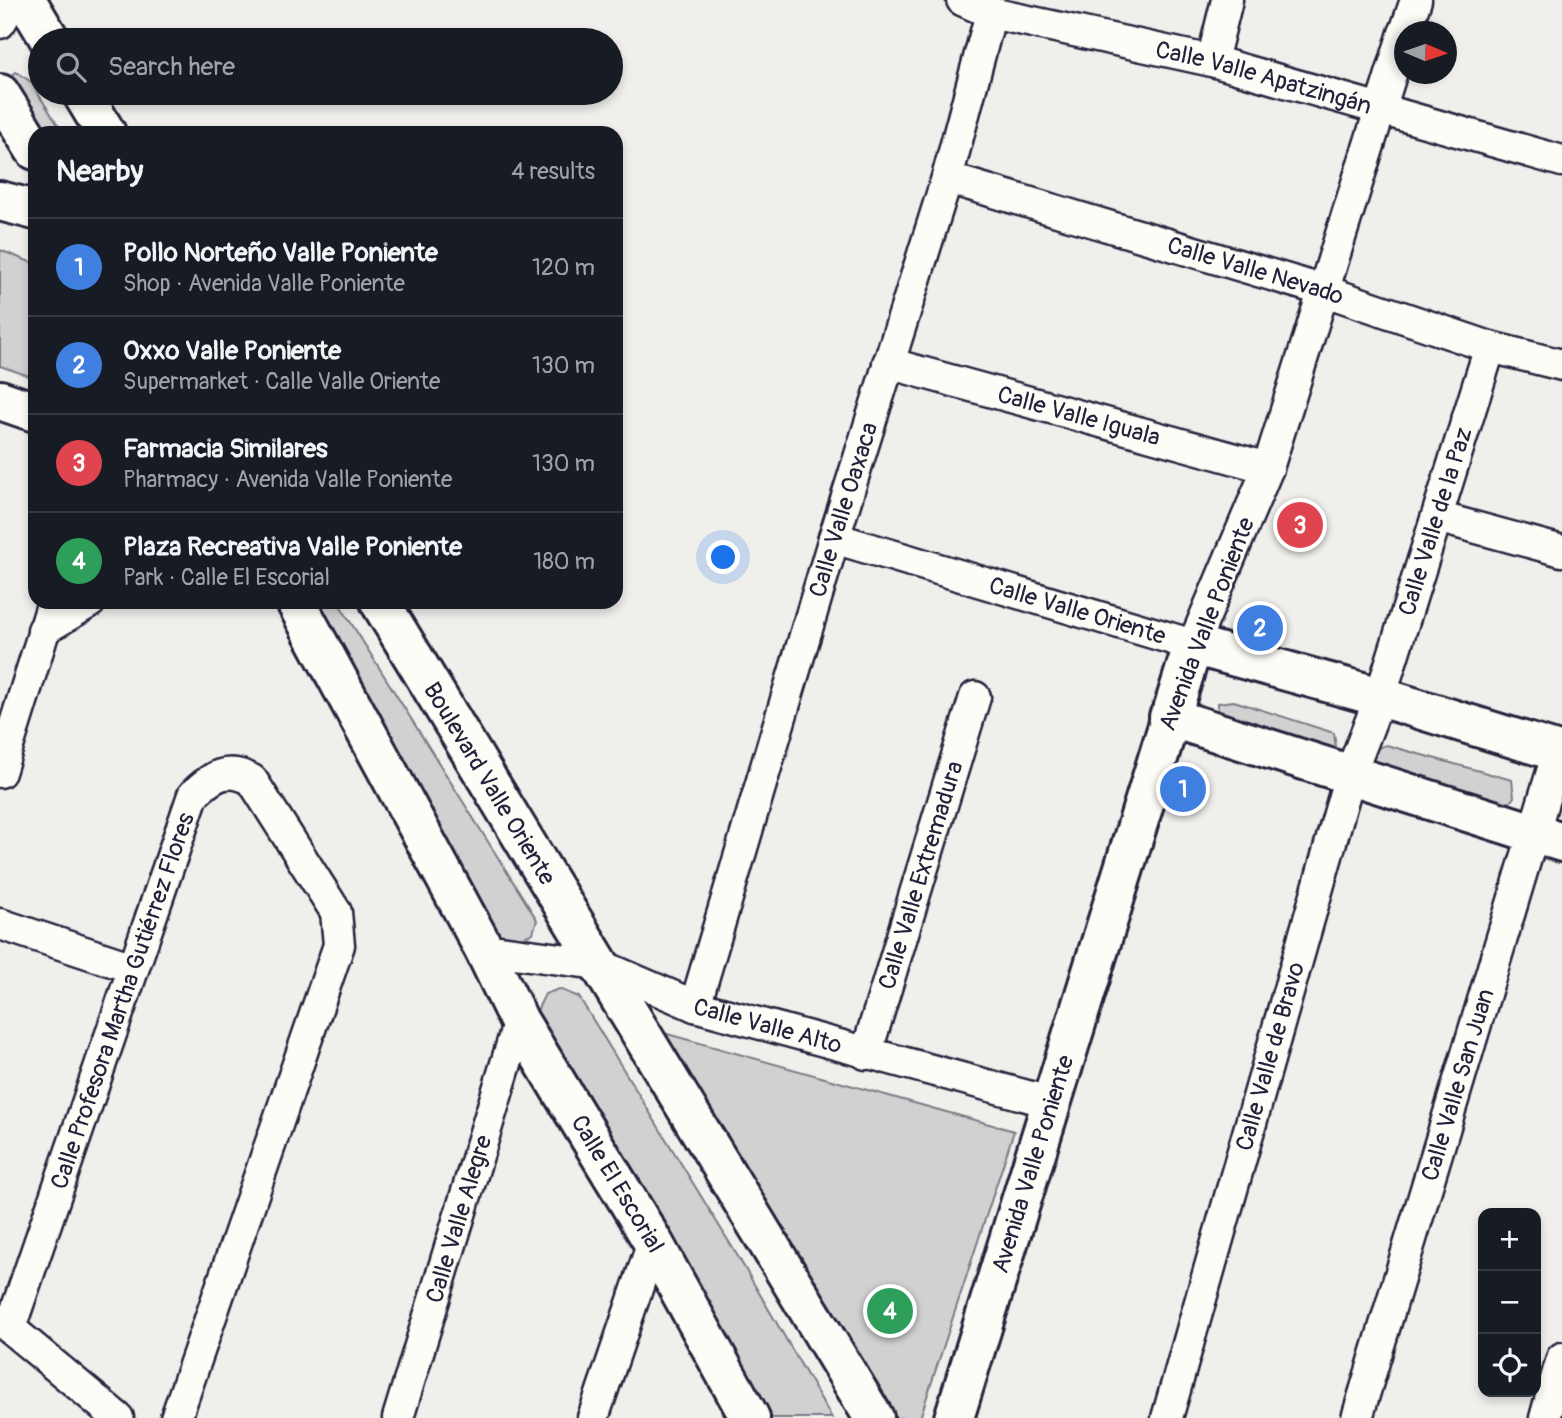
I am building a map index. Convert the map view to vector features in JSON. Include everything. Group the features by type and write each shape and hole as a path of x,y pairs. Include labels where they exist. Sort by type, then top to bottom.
{"street":[{"path":"0,23 14,0"},
{"path":"26,0 43,28"},
{"name":"Calle Valle Apatzingán","path":"962,0 991,13 1212,61 1562,161"},
{"path":"1212,61 1227,0"},
{"name":"Avenida Valle Poniente","path":"1409,21 1416,0"},
{"name":"Calle Valle Oaxaca","path":"695,1006 834,538 947,178 991,13"},
{"name":"Avenida Valle Poniente","path":"954,1418 1053,1103 1169,718 1193,645 1268,468 1394,65"},
{"path":"0,94 28,139"},
{"path":"89,105 102,126"},
{"name":"Calle Valle Nevado","path":"947,178 1325,290 1490,346 1562,365"},
{"path":"0,201 28,208"},
{"name":"Calle Valle de la Paz","path":"1380,697 1490,346"},
{"name":"Calle Valle Iguala","path":"888,363 1268,468"},
{"path":"0,400 28,410"},
{"path":"1437,517 1562,551"},
{"name":"Calle Valle Oriente","path":"834,538 1560,752"},
{"path":"0,772 50,609"},
{"path":"43,629 78,609"},
{"path":"300,609 484,949"},
{"name":"Boulevard Valle Oriente","path":"384,609 598,964"},
{"name":"Calle Valle Extremadura","path":"866,1054 975,697"},
{"name":"Calle Valle de Bravo","path":"1167,1418 1350,775 1380,697"},
{"path":"1169,718 1548,839"},
{"name":"Calle Valle San Juan","path":"1357,1418 1548,839 1560,752"},
{"name":"Calle Profesora Martha Gutiérrez Flores","path":"5,1324 193,795 211,777 225,772 240,774 252,780 336,912 339,945 176,1418"},
{"path":"0,924 133,968"},
{"name":"Calle Valle Alto","path":"484,949 598,964 695,1006 1053,1103"},
{"name":"Calle El Escorial","path":"484,949 519,1021 653,1242 750,1418"},
{"path":"598,964 874,1418"},
{"name":"Calle Valle Alegre","path":"398,1418 519,1021"},
{"path":"593,1418 653,1242"},
{"path":"5,1324 118,1418"},
{"path":"1545,1418 1562,1358"}],"shaded area":[{"path":"16,72 28,80 28,105 45,105 59,126 33,126 9,78"},
{"path":"0,250 28,261 28,376 0,366"},
{"path":"312,609 342,609 537,920 533,933 518,940 500,936"},
{"path":"1234,701 1334,733 1336,748 1329,755 1218,717 1218,703"},
{"path":"1386,745 1512,780 1514,797 1507,806 1374,768 1369,751"},
{"path":"559,989 579,997 737,1255 832,1418 762,1418 533,1019 545,994"},
{"path":"653,1030 1014,1131 920,1418 883,1418"}],"place":[{"name":"Farmacia Similares","path":"1300,525"},
{"name":"Oxxo Valle Poniente","path":"1260,628"},
{"name":"Pollo Norteño Valle Poniente","path":"1183,789"},
{"name":"Plaza Recreativa Valle Poniente","path":"890,1311"}]}
